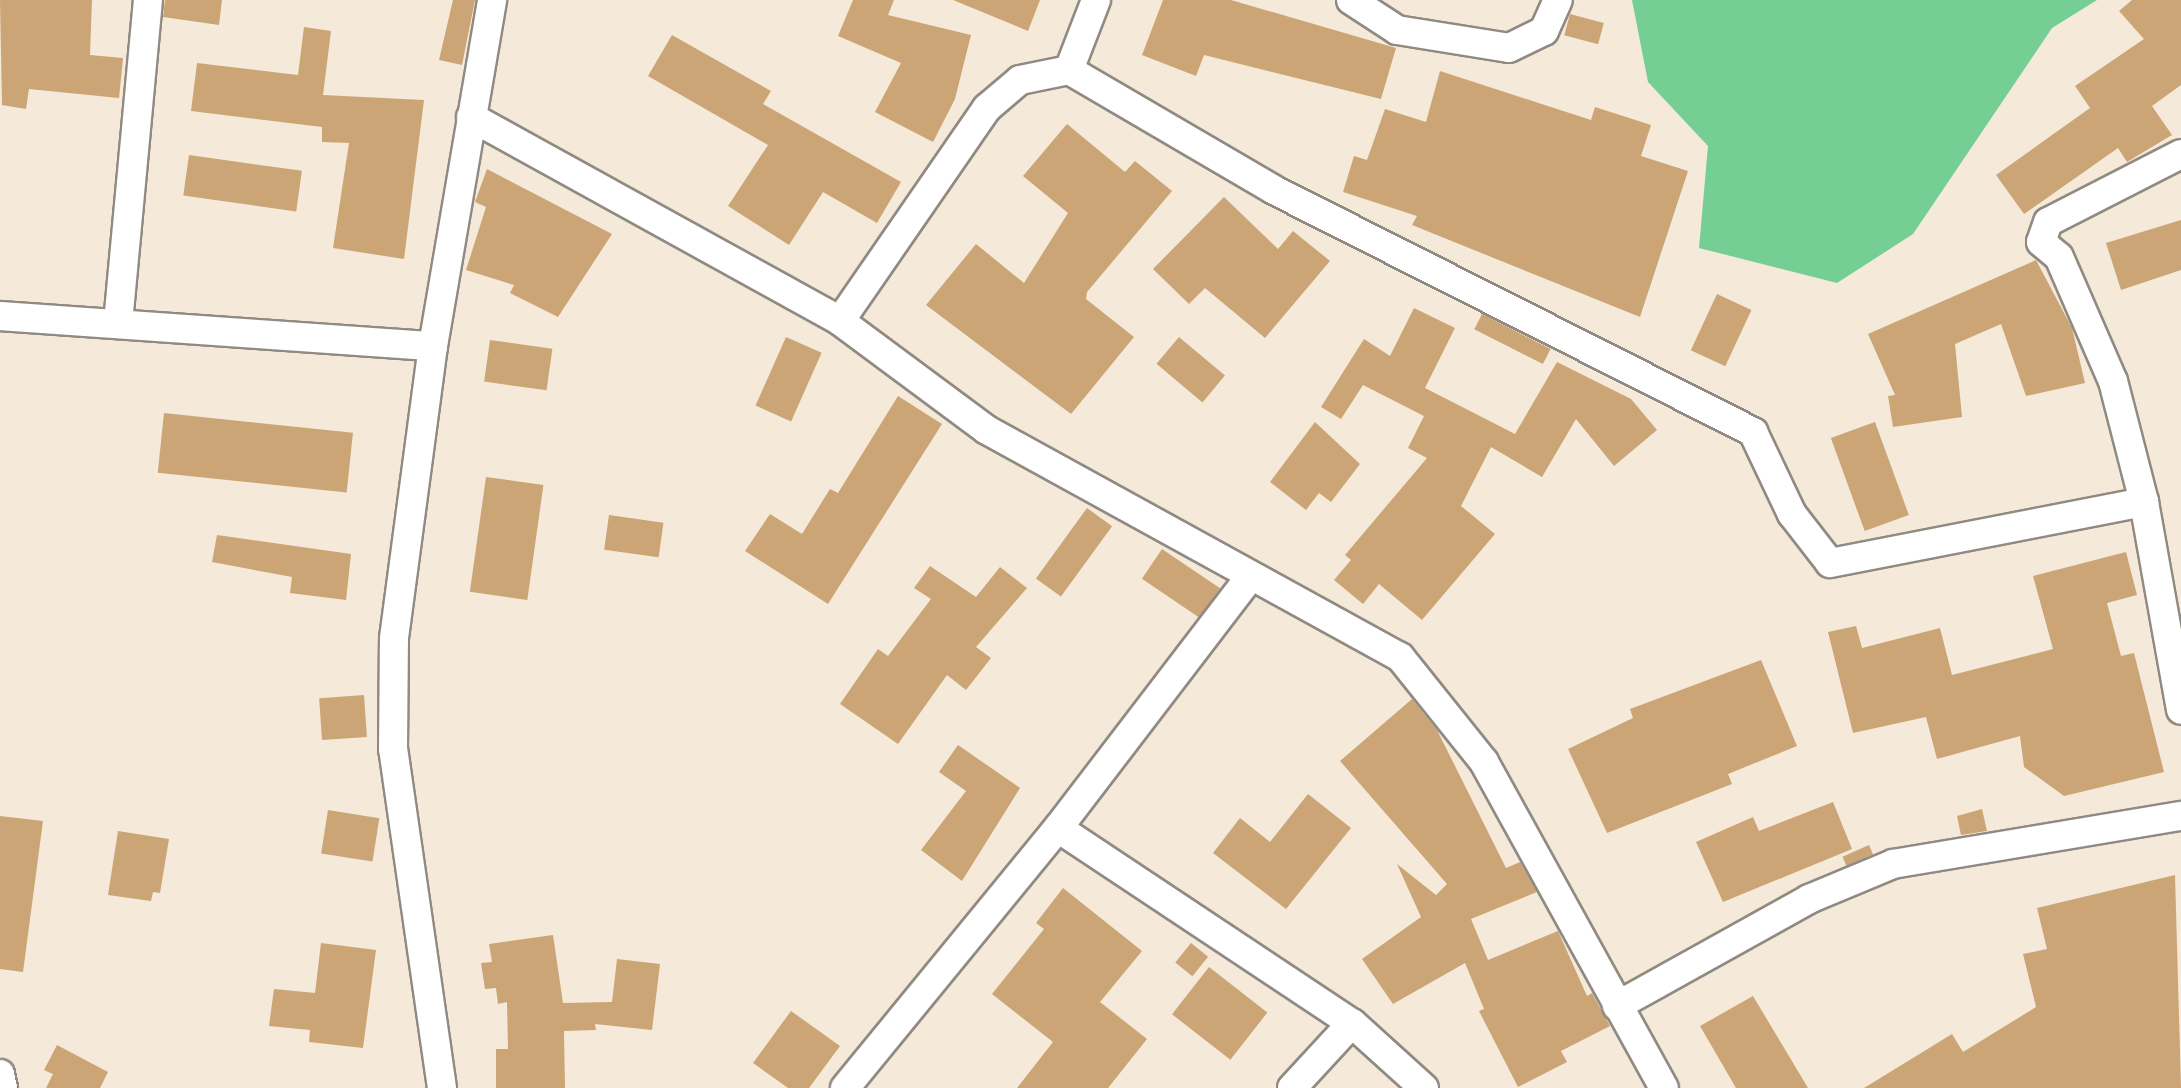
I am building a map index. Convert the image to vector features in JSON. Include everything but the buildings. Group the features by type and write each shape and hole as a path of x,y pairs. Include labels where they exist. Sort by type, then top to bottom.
{"street":[{"path":"118,323 148,0"},
{"path":"442,1088 393,749 394,638 433,346 492,0"},
{"path":"1069,70 1096,0"},
{"path":"1351,0 1397,30 1509,48 1544,31 1558,0"},
{"path":"840,321 987,108 1020,80 1069,70 1274,190 1753,432 1792,514 1830,563 2144,502"},
{"path":"471,117 840,321 987,430 1249,578 1400,657 1484,762 1664,1088"},
{"path":"2181,154 2048,222 2041,242 2059,257 2113,381 2144,502 2181,710"},
{"path":"0,316 433,346"},
{"path":"845,1088 1058,828 1249,578"},
{"path":"1617,1006 1809,899 1893,864 2181,816"},
{"path":"1058,828 1352,1023 1424,1088"},
{"path":"1292,1088 1352,1023"},
{"path":"0,1074 3,1088"}],"green space":[{"path":"1632,0 2097,0 2052,28 1913,234 1837,283 1699,248 1708,146 1648,82"}]}
